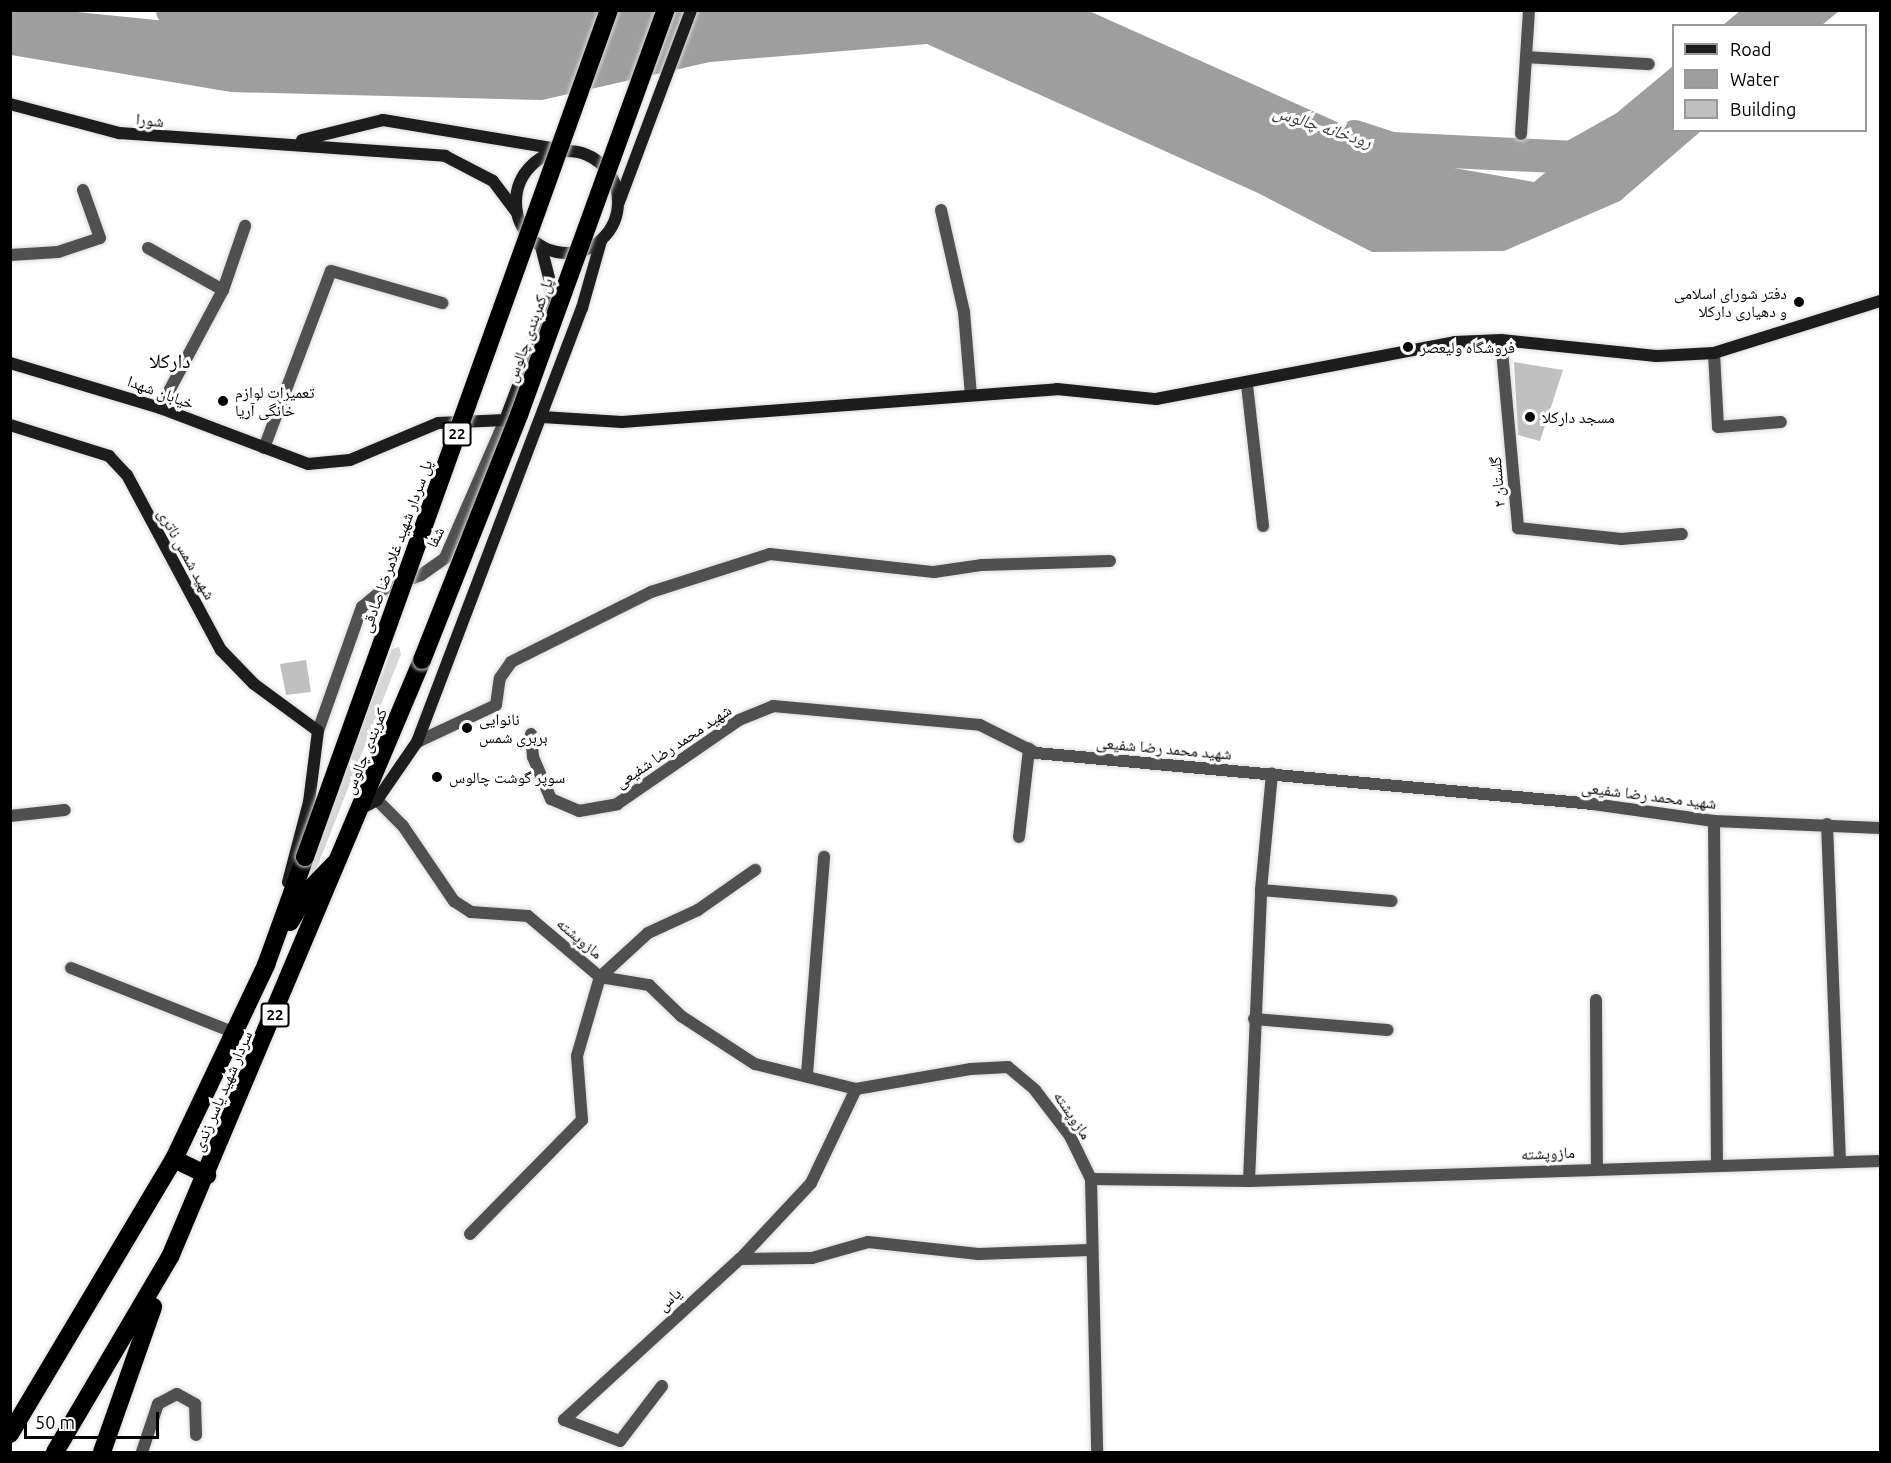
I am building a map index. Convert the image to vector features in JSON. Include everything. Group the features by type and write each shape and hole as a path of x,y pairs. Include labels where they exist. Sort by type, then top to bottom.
{"highway":[{"name":"پل سردار شهید غلامرضا صادقی","path":"305,857 609,10"},
{"name":"پل کمربندی چالوس","path":"422,660 519,415 666,10"},
{"name":"کمربندی چالوس","path":"342,855 370,803 422,660"},
{"name":"سردار شهید یاسر زندی","path":"10,1434 174,1159 266,965 309,890 342,855"},
{"name":"سردار شهید یاسر زندی","path":"56,1452 170,1257 342,855"},
{"name":"سردار شهید یاسر زندی","path":"266,965 305,857"},
{"path":"174,1159 207,1175"},
{"path":"102,1452 170,1257"}],"street":[{"path":"370,803 417,742 542,417 582,308 602,241 614,223 619,202 691,10"},
{"path":"1521,134 1529,10"},
{"path":"1526,57 1649,64"},
{"name":"شورا","path":"10,104 119,133 232,144 289,144 445,156 493,181 516,212"},
{"name":"شورا","path":"289,144 383,120 561,150"},
{"path":"602,241 583,251 561,254 541,247 525,232 516,212 516,191 525,171 541,156 561,150 583,152 601,163 614,181 619,202"},
{"path":"10,255 58,252 100,238 83,190"},
{"path":"940,210 964,312 971,395"},
{"path":"160,408 223,290 245,226"},
{"path":"541,247 553,293"},
{"path":"148,248 223,290"},
{"path":"264,448 331,271 442,303"},
{"path":"505,420 553,293 563,286 574,288 582,296 582,308"},
{"path":"542,417 622,422 1057,389 1156,399 1247,385 1455,342 1501,340 1656,356 1714,353 1881,301"},
{"name":"گلستان ۲","path":"1501,340 1518,528 1621,539 1682,534"},
{"path":"1714,353 1718,427 1781,422"},
{"name":"خیابان شهدا","path":"10,363 160,408 308,464 350,460 438,423 505,420"},
{"path":"1247,385 1263,526"},
{"name":"شفا","path":"318,732 362,607 382,590 421,575 445,558 505,420"},
{"name":"شهید شمس ناتری","path":"10,425 109,456 127,475 221,650 254,684 318,732"},
{"path":"417,742 496,705 500,678 520,657 651,592 770,554 934,572 982,565 1110,561"},
{"name":"شهید محمد رضا شفیعی","path":"531,734 533,757 552,799 579,811 617,804 739,720 774,706 980,725 1036,753 1593,804 1714,821 1881,828"},
{"path":"266,965 309,802 318,732"},
{"path":"1019,837 1029,748"},
{"path":"1249,1181 1261,890 1272,774"},
{"name":"مازوپشته","path":"370,803 403,826 454,901 471,912 528,916 600,977 649,985 681,1016 755,1064 807,1074 856,1089 971,1069 1008,1067 1035,1090 1070,1136 1090,1179 1249,1181 1597,1167 1881,1161"},
{"path":"10,816 64,810"},
{"path":"1714,821 1717,1166"},
{"path":"1827,824 1840,1162"},
{"path":"807,1074 824,857"},
{"path":"470,1234 582,1120 577,1056 600,977 648,933 698,910 755,870"},
{"path":"1261,890 1392,901"},
{"path":"71,968 233,1032"},
{"path":"1596,999 1597,1167"},
{"path":"1254,1019 1388,1030"},
{"name":"یاس","path":"662,1386 620,1441 564,1420 740,1258 811,1183 856,1089"},
{"path":"1090,1179 1089,1250 1097,1452"},
{"path":"740,1258 812,1258 868,1242 978,1254 1089,1250"},
{"path":"10,1410 36,1393"},
{"path":"142,1452 158,1404 177,1394 195,1404 196,1435"}],"shaded area":[{"path":"399,647 401,654 310,885 301,881 392,649"}],"water":[{"path":"367,10 1089,11 1431,164 1534,182 1672,67 1672,132 1700,132 1620,201 1504,251 1372,252 1258,193 927,44 710,62 542,100 231,92 11,55 10,11 67,11 285,33"},
{"path":"1741,10 1839,10 1823,24 1724,24"}],"building":[{"name":"مسجد دارکلا","path":"1514,362 1563,370 1540,441 1518,435"},
{"path":"306,660 311,692 286,695 280,664"}],"waterway":[{"name":"رودخانه چالوس","path":"172,10 301,23 371,20"},
{"name":"رودخانه چالوس","path":"1354,136 1390,148 1571,157 1672,100"}],"place":[{"name":"دفتر شورای اسلامی و دهیاری دارکلا","path":"1799,302"},
{"name":"فروشگاه ولیعصر","path":"1408,347"},
{"name":"تعمیرات لوازم خانگی آریا","path":"223,401"},
{"name":"مسجد دارکلا","path":"1530,417"},
{"name":"نانوایی بربری شمس","path":"467,728"},
{"name":"سوپر گوشت چالوس","path":"437,777"}],"district":[{"name":"دارکلا","path":"170,360"}]}
